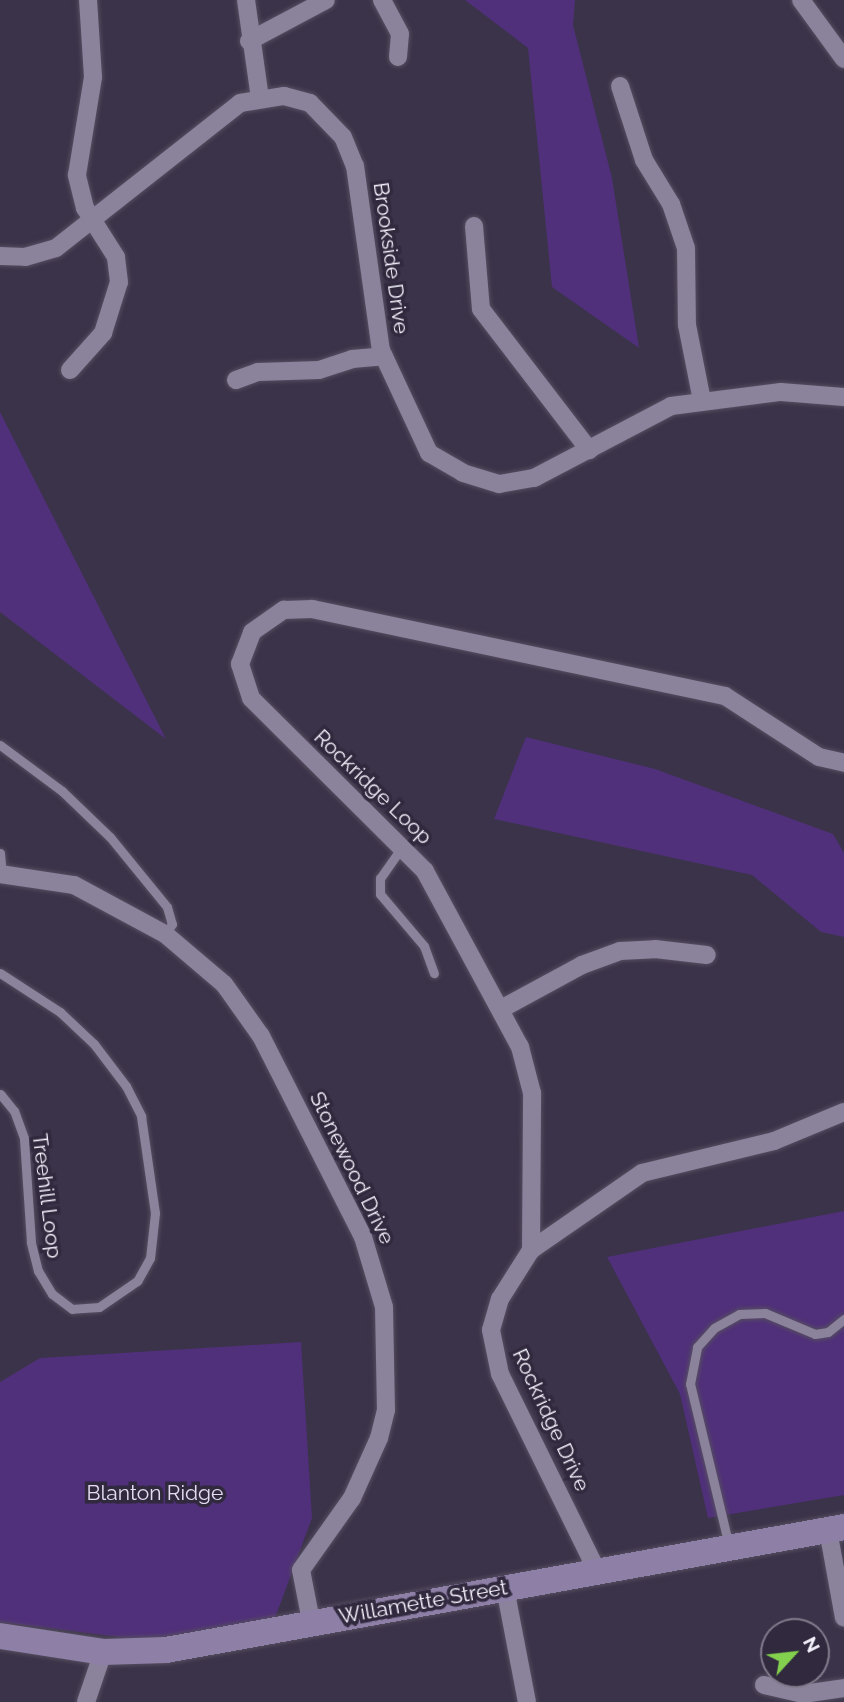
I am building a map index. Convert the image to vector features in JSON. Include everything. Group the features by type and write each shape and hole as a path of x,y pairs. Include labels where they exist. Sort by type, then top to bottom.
{"main road":[{"name":"Willamette Street","path":"0,1636 103,1652 166,1650 311,1621 836,1528"}],"street":[{"path":"70,370 103,333 119,282 116,257 82,199 77,163 93,78 89,0"},
{"path":"246,0 249,41 260,98"},
{"path":"249,41 326,0"},
{"path":"382,0 400,34 398,57"},
{"path":"810,3 844,59"},
{"path":"620,86 644,160 671,204 686,248 687,325 702,401"},
{"name":"Brookside Drive","path":"0,256 46,252 94,221 209,124 240,103 284,96 310,103 343,137 355,166 370,254 371,294 384,356 429,453 463,473 499,484 534,478 671,406 780,392 844,397"},
{"path":"474,226 481,309 589,450"},
{"path":"236,380 258,372 319,370 352,359 384,356"},
{"name":"Rockridge Loop","path":"531,1250 531,1080 501,1009 430,879 402,847 251,698 241,675 242,652 252,632 274,614 312,609 725,696 819,757 844,763"},
{"name":"Stonewood Drive","path":"1,874 74,885 165,934 224,984 261,1036 357,1224 384,1307 387,1375 381,1429 352,1498 301,1570 311,1621"},
{"path":"501,1009 582,965 620,951 655,949 707,956"},
{"path":"531,1250 642,1173 774,1141 844,1112"},
{"path":"531,1199 538,1223 544,1230 572,1221"},
{"name":"Rockridge Drive","path":"531,1250 500,1299 492,1346 505,1385 597,1571"},
{"path":"836,1528 844,1618"},
{"path":"505,1588 527,1702"},
{"path":"86,1702 103,1652"},
{"path":"777,1688 803,1694 844,1688"}],"lane":[{"path":"0,745 62,791 110,836 167,907 172,924 165,934"},
{"path":"402,847 380,878 380,894 421,942 434,973"},
{"path":"0,853 1,874"},
{"name":"Treehill Loop","path":"0,973 60,1012 94,1044 126,1086 141,1116 155,1213 150,1258 137,1281 99,1307 72,1309 52,1294 38,1271 31,1242 24,1138 0,1094"},
{"path":"729,1548 690,1384 690,1367 697,1348 714,1328 739,1314 765,1313 815,1334 828,1332 844,1319"}],"green space":[{"path":"465,0 575,0 573,25 612,178 639,348 552,287 528,48"},
{"path":"0,412 166,739 0,612"},
{"path":"526,737 655,769 833,834 844,853 844,937 821,932 752,875 494,819"},
{"path":"844,1211 844,1495 708,1518 680,1394 607,1257"},
{"name":"Blanton Ridge","path":"301,1342 312,1518 275,1618 161,1637 127,1638 0,1622 0,1382 40,1358"}]}
